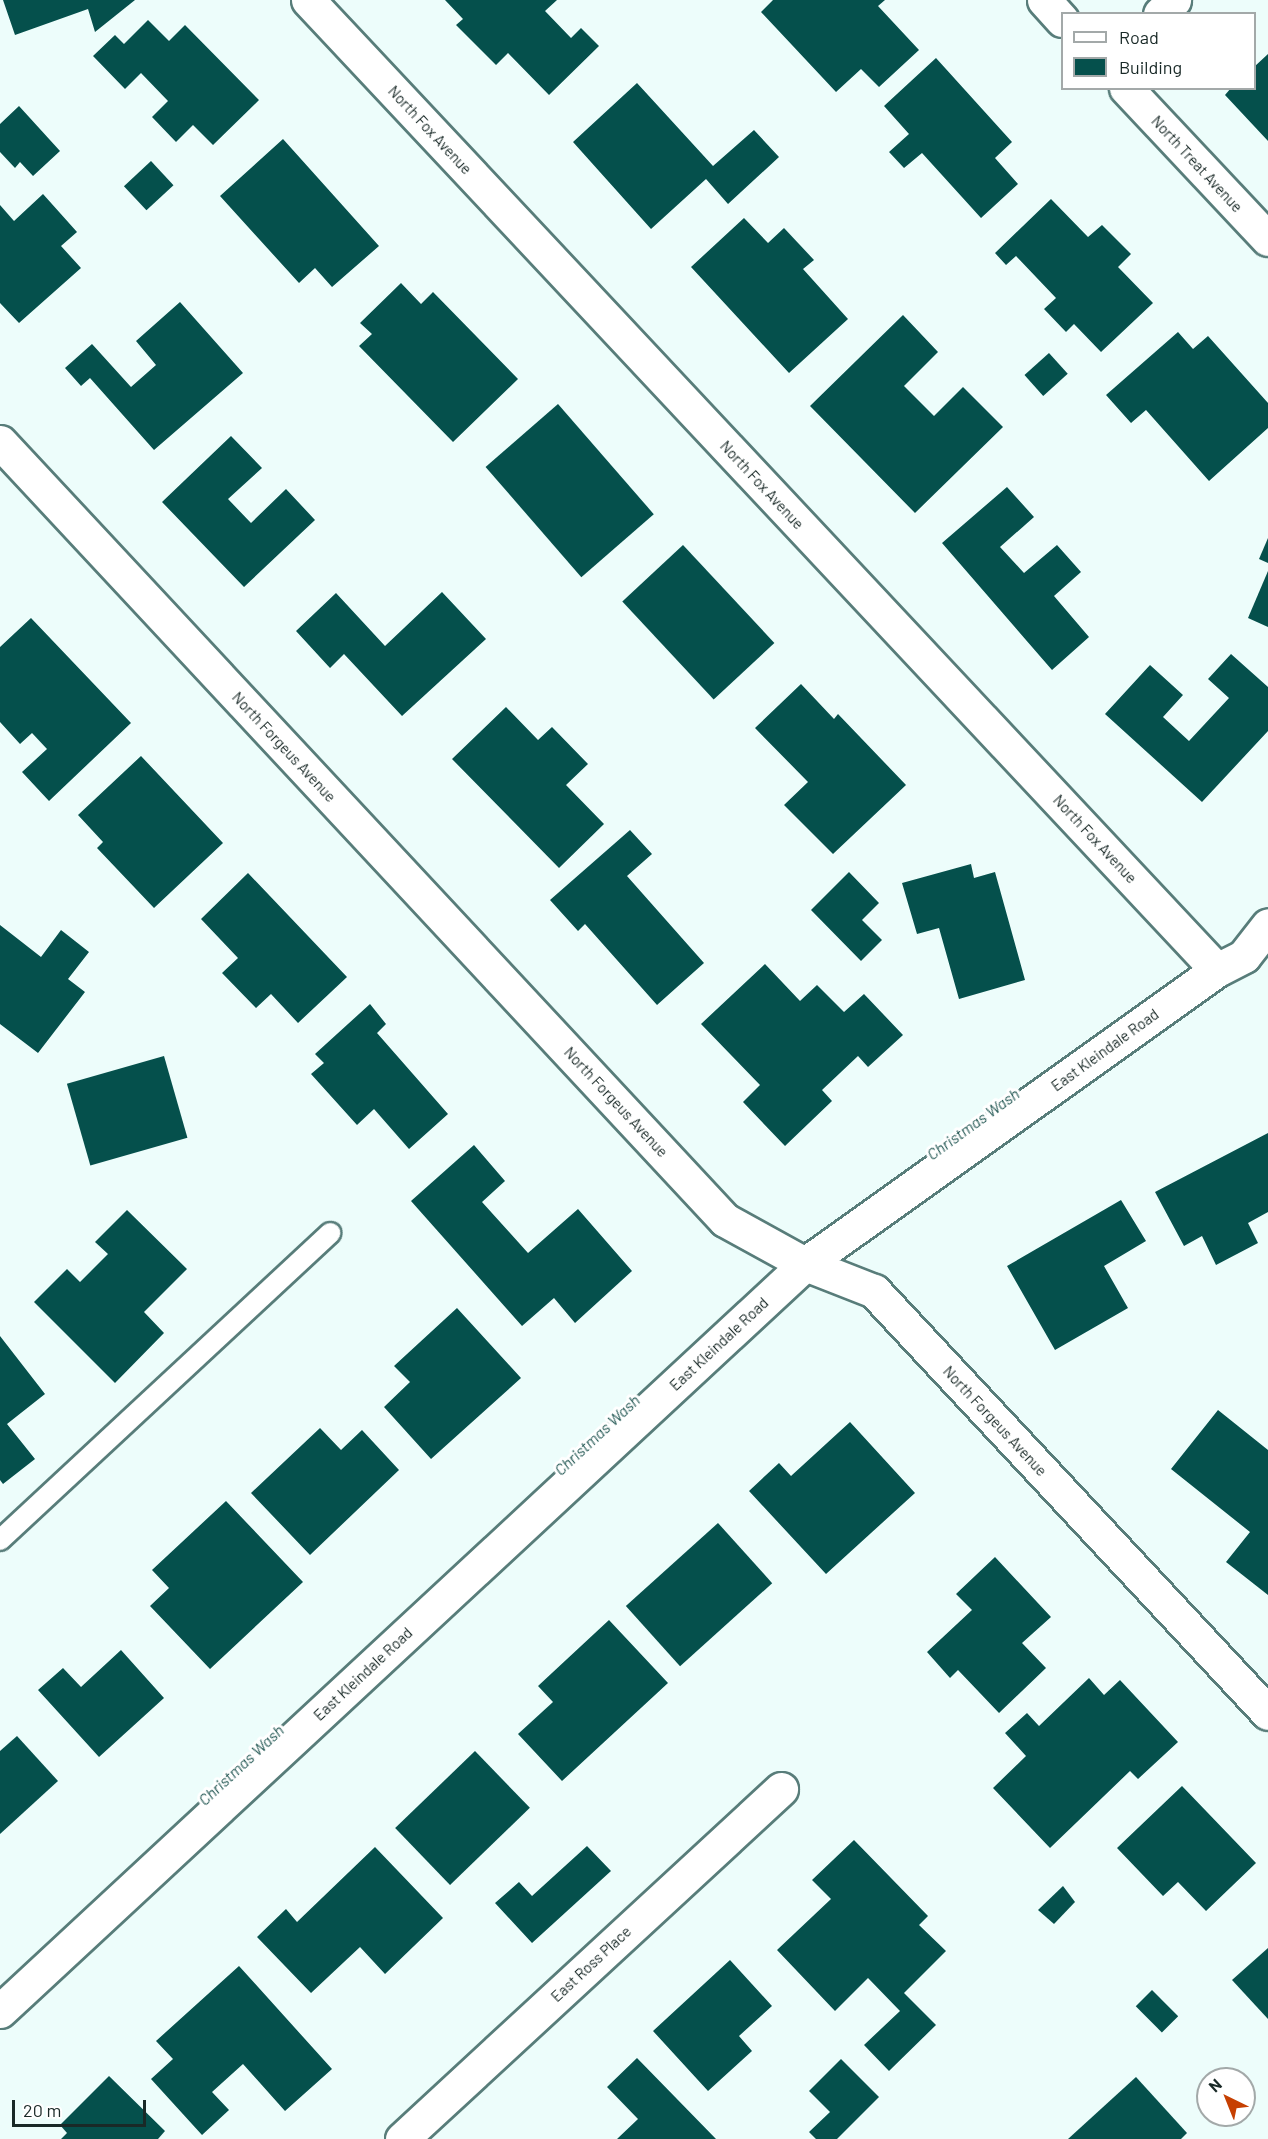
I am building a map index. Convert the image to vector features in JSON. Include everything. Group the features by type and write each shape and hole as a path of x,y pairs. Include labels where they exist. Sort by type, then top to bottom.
{"street":[{"name":"North Fox Avenue","path":"308,0 1243,959"},
{"path":"1044,0 1061,19"},
{"path":"1162,12 1174,0"},
{"name":"North Treat Avenue","path":"1128,90 1268,239"},
{"name":"North Forgeus Avenue","path":"0,442 725,1220 805,1264 874,1291 1268,1713"},
{"name":"East Kleindale Road","path":"0,2011 805,1264 1243,959 1268,925"},
{"name":"East Ross Place","path":"402,2139 780,1789"}],"lane":[{"path":"0,1540 330,1233"}],"building":[{"path":"3,0 135,0 95,32 88,9 15,35"},
{"path":"445,0 557,0 545,11 571,38 581,28 599,46 549,95 508,53 496,65 456,25 463,19"},
{"path":"773,0 885,0 878,6 919,50 879,87 861,69 836,92 761,12"},
{"path":"148,20 169,41 185,25 259,100 213,145 193,125 176,142 152,117 168,101 141,73 125,89 93,56 115,35 124,44"},
{"path":"1268,54 1268,141 1225,95 1229,90 1256,90 1256,65"},
{"path":"936,58 1012,142 995,158 1018,184 981,218 922,153 904,168 889,152 909,134 884,106"},
{"path":"637,83 713,166 754,130 779,157 728,204 706,179 651,229 573,142"},
{"path":"19,106 60,151 33,176 20,162 15,168 0,152 0,124"},
{"path":"283,139 379,246 332,287 315,268 299,283 220,196"},
{"path":"151,161 174,185 146,210 124,186"},
{"path":"43,194 77,232 61,246 81,268 19,323 0,303 0,205 14,221"},
{"path":"1051,199 1088,237 1102,225 1131,254 1118,267 1153,303 1101,352 1074,324 1066,332 1044,309 1056,298 1016,256 1006,265 995,253"},
{"path":"744,218 768,243 784,228 814,260 803,269 848,319 789,373 691,267"},
{"path":"401,283 421,304 433,292 518,379 453,442 359,346 372,334 360,323"},
{"path":"180,302 243,373 154,450 90,378 81,386 65,368 92,344 131,387 156,365 136,341"},
{"path":"903,315 938,352 904,386 934,416 963,387 1003,427 915,513 810,406"},
{"path":"1178,332 1193,349 1208,336 1268,403 1268,428 1209,481 1146,410 1131,423 1106,395"},
{"path":"1049,353 1068,374 1043,396 1024,375"},
{"path":"558,404 654,514 581,577 486,467"},
{"path":"231,436 262,468 228,499 251,523 286,489 315,520 244,587 162,502"},
{"path":"1007,487 1034,517 1000,547 1024,573 1057,545 1081,572 1054,596 1089,637 1052,670 942,543"},
{"path":"1268,538 1268,563 1259,559"},
{"path":"683,545 774,643 714,700 622,602"},
{"path":"1268,571 1268,627 1248,618"},
{"path":"442,592 486,639 402,716 344,654 330,668 296,631 336,593 385,646"},
{"path":"31,618 131,723 49,801 22,772 47,749 32,733 20,744 0,722 0,647"},
{"path":"1231,654 1268,687 1268,731 1202,802 1105,714 1150,665 1183,695 1163,717 1189,741 1229,698 1208,679"},
{"path":"801,684 834,719 838,714 906,785 833,854 784,805 808,782 755,728"},
{"path":"506,707 538,740 552,727 588,764 566,785 604,824 559,868 452,759"},
{"path":"141,756 223,843 154,908 97,848 103,842 78,815"},
{"path":"630,830 652,854 627,876 704,963 657,1005 585,924 578,931 550,900"},
{"path":"971,864 974,878 995,872 1025,980 959,999 939,928 917,934 902,883"},
{"path":"849,872 879,903 862,920 882,940 861,961 811,910"},
{"path":"248,873 347,977 298,1023 271,994 256,1008 222,973 238,958 201,919"},
{"path":"0,925 41,957 61,930 89,952 68,979 85,992 38,1053 0,1024"},
{"path":"765,964 800,1001 817,985 844,1012 864,994 903,1035 868,1067 858,1056 822,1090 832,1101 785,1146 743,1102 760,1085 701,1024"},
{"path":"370,1004 386,1024 377,1033 448,1114 409,1149 374,1109 357,1125 311,1074 324,1063 315,1054"},
{"path":"164,1056 187,1138 90,1166 67,1084"},
{"path":"1268,1133 1268,1212 1248,1223 1258,1243 1216,1265 1202,1236 1184,1246 1155,1192"},
{"path":"474,1145 505,1181 482,1202 528,1253 578,1209 632,1271 575,1323 554,1298 522,1326 411,1201"},
{"path":"1121,1200 1146,1241 1104,1266 1128,1308 1055,1350 1007,1266"},
{"path":"127,1210 187,1269 144,1312 164,1333 115,1383 34,1302 67,1269 80,1282 108,1254 95,1242"},
{"path":"457,1308 521,1378 431,1459 384,1407 410,1382 394,1366"},
{"path":"0,1336 45,1394 7,1424 35,1459 3,1484 0,1480"},
{"path":"1218,1410 1268,1450 1268,1595 1226,1562 1250,1532 1171,1469"},
{"path":"850,1422 915,1493 826,1574 749,1491 779,1463 791,1476"},
{"path":"320,1428 341,1450 362,1430 399,1470 310,1555 251,1493"},
{"path":"226,1501 303,1582 210,1669 150,1606 169,1588 152,1570"},
{"path":"718,1523 772,1583 680,1666 626,1606"},
{"path":"995,1557 1051,1617 1022,1643 1046,1668 999,1713 958,1670 950,1678 927,1652 972,1610 956,1594"},
{"path":"609,1620 668,1683 562,1781 518,1734 553,1702 538,1686"},
{"path":"121,1650 164,1698 99,1757 38,1690 63,1668 81,1687"},
{"path":"1089,1678 1104,1695 1120,1680 1178,1742 1138,1779 1130,1771 1050,1848 993,1788 1026,1756 1005,1733 1027,1713 1039,1726"},
{"path":"17,1736 58,1781 0,1834 0,1751"},
{"path":"475,1751 530,1808 450,1885 395,1828"},
{"path":"1182,1786 1256,1863 1206,1911 1178,1882 1163,1896 1117,1848"},
{"path":"854,1840 928,1916 919,1925 946,1951 904,1993 936,2025 889,2071 864,2045 900,2011 868,1978 835,2011 777,1950 831,1899 812,1880"},
{"path":"587,1846 611,1871 532,1943 495,1903 519,1882 532,1896"},
{"path":"375,1847 443,1918 385,1974 360,1947 311,1993 257,1937 286,1909 297,1922"},
{"path":"1063,1886 1075,1902 1054,1924 1038,1910"},
{"path":"1268,1948 1268,2019 1232,1980"},
{"path":"730,1960 772,2006 739,2036 752,2051 708,2091 653,2031"},
{"path":"239,1966 332,2069 285,2111 243,2064 212,2092 229,2110 202,2135 151,2079 173,2059 156,2041"},
{"path":"1152,1990 1178,2016 1162,2032 1136,2006"},
{"path":"637,2058 716,2139 617,2139 638,2119 607,2087"},
{"path":"841,2059 879,2097 837,2139 816,2139 809,2132 830,2112 809,2091"},
{"path":"109,2076 165,2131 158,2139 61,2139 67,2133 60,2125"},
{"path":"1136,2077 1187,2133 1181,2139 1068,2139"}],"water label":[{"name":"Christmas Wash","path":"973,1124"},
{"name":"Christmas Wash","path":"597,1435"},
{"name":"Christmas Wash","path":"241,1765"}]}
